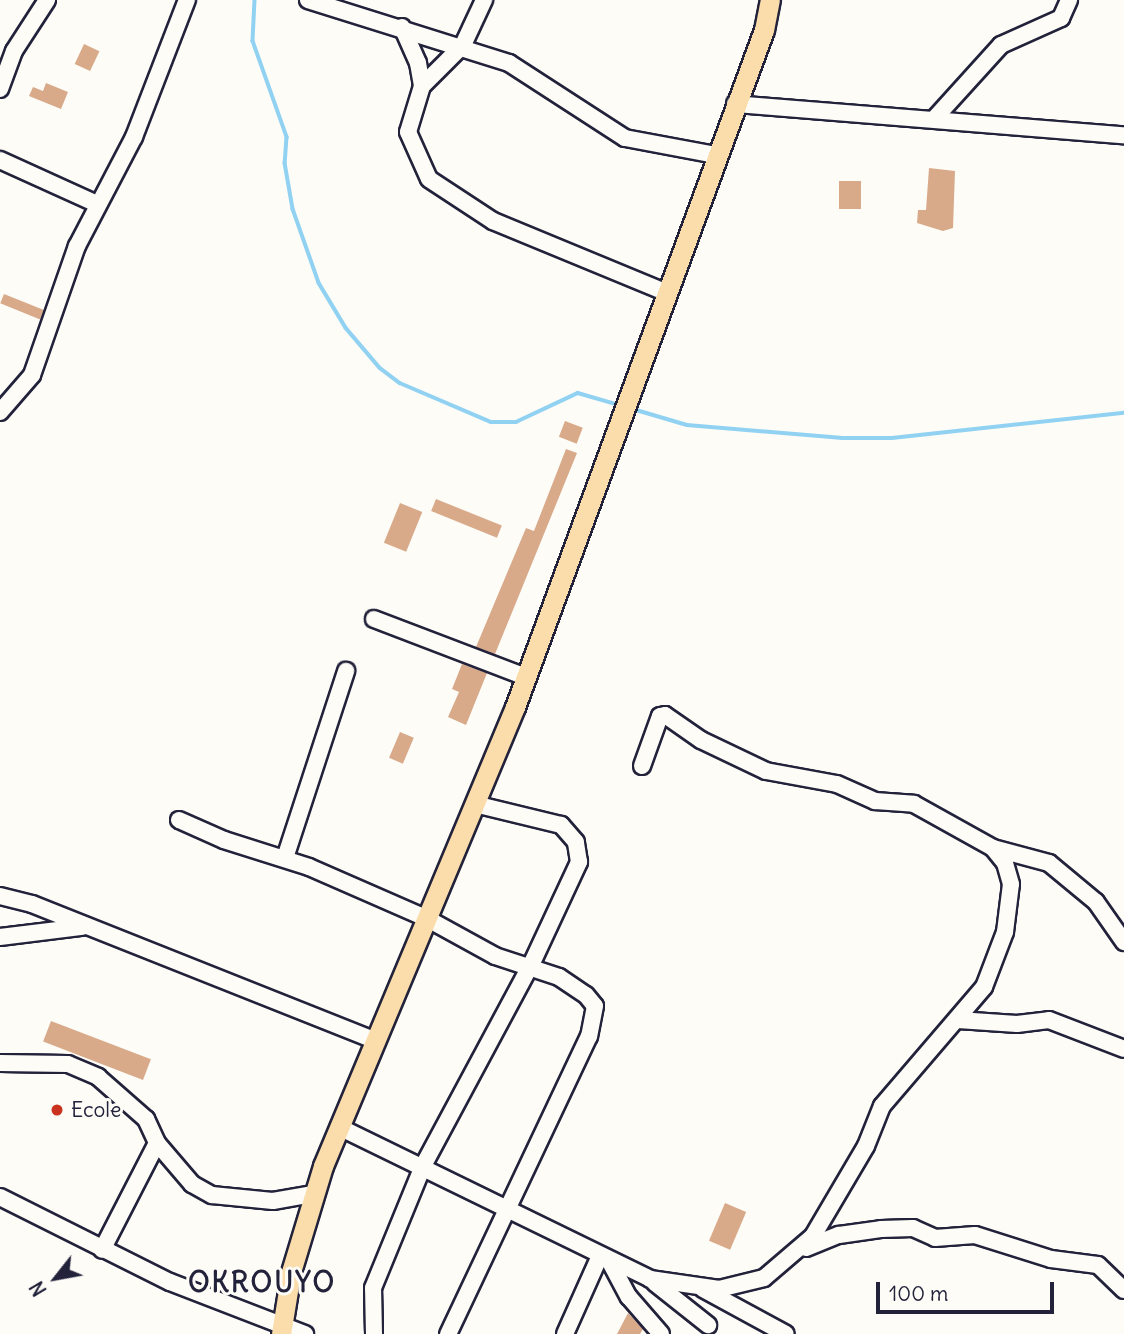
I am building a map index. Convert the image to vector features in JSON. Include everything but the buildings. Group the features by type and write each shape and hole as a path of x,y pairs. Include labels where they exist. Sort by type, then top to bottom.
{"main road":[{"path":"281,1329 290,1272 313,1194 526,677 598,471 668,293 716,155 764,30 770,0"}],"street":[{"path":"0,89 14,51 47,0"},
{"path":"0,412 32,375 57,297 97,204 134,137 187,0"},
{"path":"484,0 463,45 422,86 410,117 409,139 422,170 441,190 493,221 668,293"},
{"path":"934,119 1001,45 1060,18 1069,0"},
{"path":"312,1 463,45 535,77 600,126 625,138 716,155"},
{"path":"402,27 418,63 422,86"},
{"path":"735,104 1124,135"},
{"path":"0,160 97,204"},
{"path":"374,619 526,677"},
{"path":"285,858 346,671"},
{"path":"642,766 660,716 664,715 708,743 766,771 829,782 875,801 914,804 993,848 1049,863 1096,902 1124,942"},
{"path":"374,1334 373,1288 423,1166 531,965 576,872 576,842 550,821 474,804"},
{"path":"179,820 224,840 285,858 426,918 495,956 531,965 586,995 596,1013 589,1036 448,1334"},
{"path":"795,1255 829,1214 882,1105 940,1034 958,1020 984,987 1005,932 1011,884 1005,863 993,848"},
{"path":"0,896 32,904 377,1041"},
{"path":"0,937 85,926"},
{"path":"958,1020 1010,1024 1049,1020 1124,1049"},
{"path":"0,1063 50,1061 98,1077 133,1103 157,1143 192,1184 212,1195 273,1201 313,1194"},
{"path":"339,1127 423,1166 605,1260 650,1279 701,1288 741,1287 764,1278 795,1255 839,1235 913,1228 929,1238 975,1236 1051,1259 1093,1263 1124,1290"},
{"path":"102,1250 157,1143"},
{"path":"0,1197 102,1250 281,1329 305,1334"},
{"path":"565,1334 605,1260"},
{"path":"605,1260 629,1297 661,1334"},
{"path":"650,1279 708,1325"},
{"path":"701,1288 786,1334"}],"waterway":[{"path":"255,0 253,41 287,137 285,163 293,209 319,283 346,328 380,368 400,383 491,422 516,422 578,393 619,405"},
{"path":"633,409 687,425 842,438 892,438 1124,413"}],"place":[{"name":"Ecole","path":"57,1110"}],"district":[{"name":"OKROUYO","path":"262,1282"}]}
